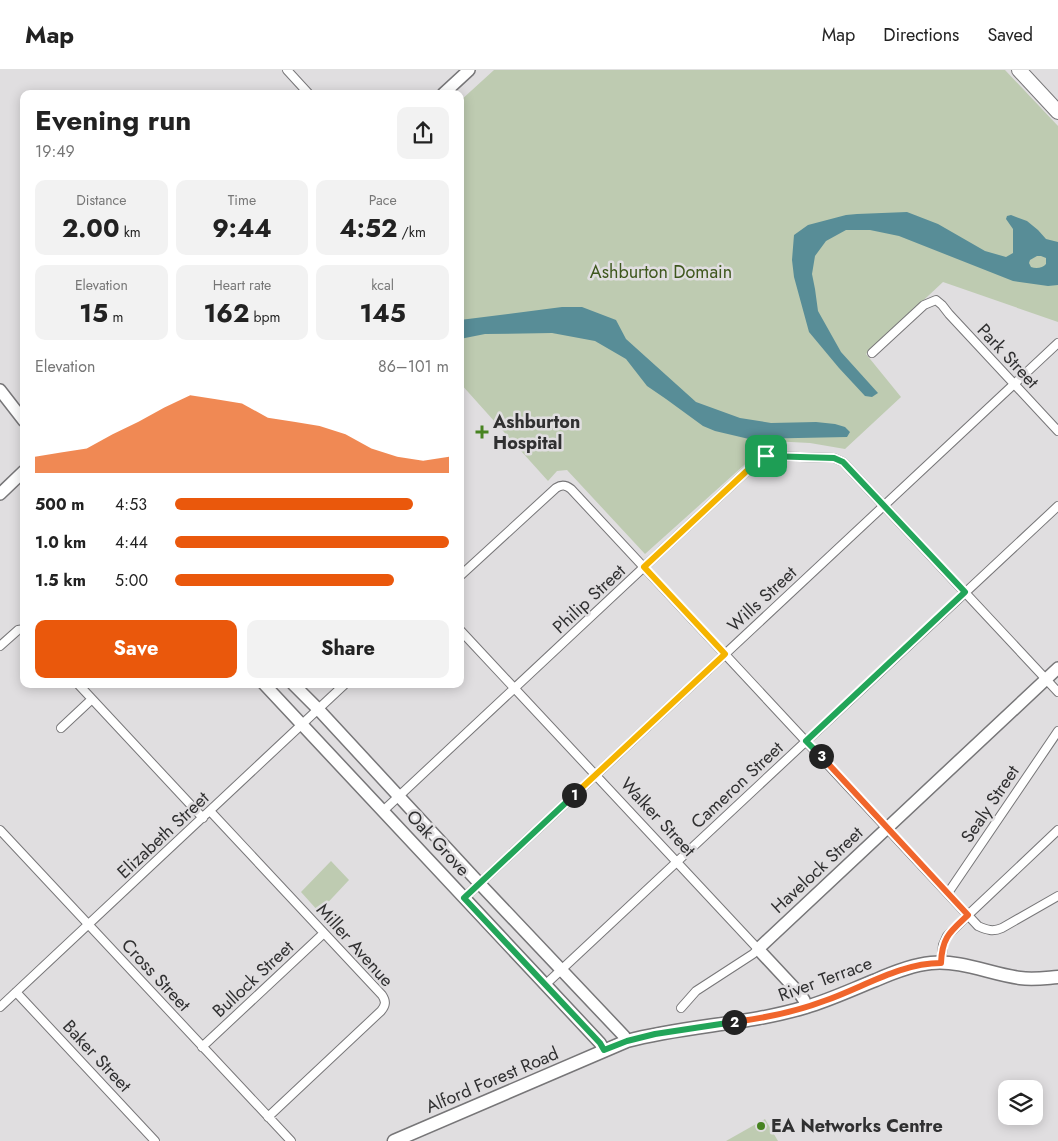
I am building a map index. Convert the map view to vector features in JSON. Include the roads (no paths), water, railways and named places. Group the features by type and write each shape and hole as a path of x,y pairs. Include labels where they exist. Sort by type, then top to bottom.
{"highway":[{"path":"1019,70 1058,112"}],"main road":[{"name":"River Terrace","path":"604,1050 627,1041 655,1034 767,1017 806,1007 826,1001 895,972 921,964 963,965 1022,978 1041,979 1058,977"},
{"name":"Alford Forest Road","path":"394,1141 604,1050"}],"street":[{"path":"287,70 305,90"},
{"path":"448,90 469,70"},
{"name":"Park Street","path":"872,353 924,305 936,300 1058,431"},
{"name":"Wills Street","path":"464,898 1058,343"},
{"path":"0,390 20,416"},
{"name":"Philip Street","path":"383,811 761,459 766,456 834,458 843,462 884,505"},
{"path":"0,494 20,475"},
{"path":"464,572 559,485 565,485 572,489 978,926 994,931 1058,896"},
{"path":"884,505 1058,692"},
{"name":"Cameron Street","path":"546,984 1058,506"},
{"path":"0,646 20,630"},
{"name":"Walker Street","path":"464,634 800,994 806,1007"},
{"name":"Havelock Street","path":"681,1008 696,991 753,954 1058,668"},
{"path":"82,688 203,818"},
{"name":"Oak Grove","path":"268,688 546,984 600,1043 604,1050"},
{"name":"Oak Grove","path":"297,688 627,1041"},
{"name":"Elizabeth Street","path":"0,1007 342,688"},
{"path":"61,728 92,699"},
{"name":"Sealy Street","path":"948,893 1058,731"},
{"name":"Miller Avenue","path":"210,811 382,995 385,1002 381,1011 268,1117"},
{"name":"Cross Street","path":"0,830 291,1141"},
{"path":"941,963 946,936 1058,830"},
{"name":"Bullock Street","path":"202,1047 324,933"},
{"name":"Baker Street","path":"16,992 155,1141"}],"water":[{"path":"907,212 938,224 985,251 1006,257 1013,253 1013,229 1006,219 1007,216 1011,215 1027,221 1046,239 1058,242 1058,285 1048,286 1013,281 899,236 870,230 846,230 826,241 815,256 812,274 818,311 841,352 878,393 872,397 865,396 809,332 794,277 792,260 794,235 808,225 857,214","holes":["1041,256 1046,258 1046,264 1039,268 1031,267 1030,260"]},
{"path":"562,307 582,307 616,320 626,339 696,402 740,418 771,423 816,422 835,424 845,427 850,432 847,437 749,439 715,431 703,426 647,386 626,359 595,341 552,333 485,334 464,338 464,319"}],"place":[{"name":"Ashburton Hospital","path":"482,432"},
{"name":"EA Networks Centre","path":"761,1126"}],"park label":[{"name":"Ashburton Domain","path":"661,272"}]}
